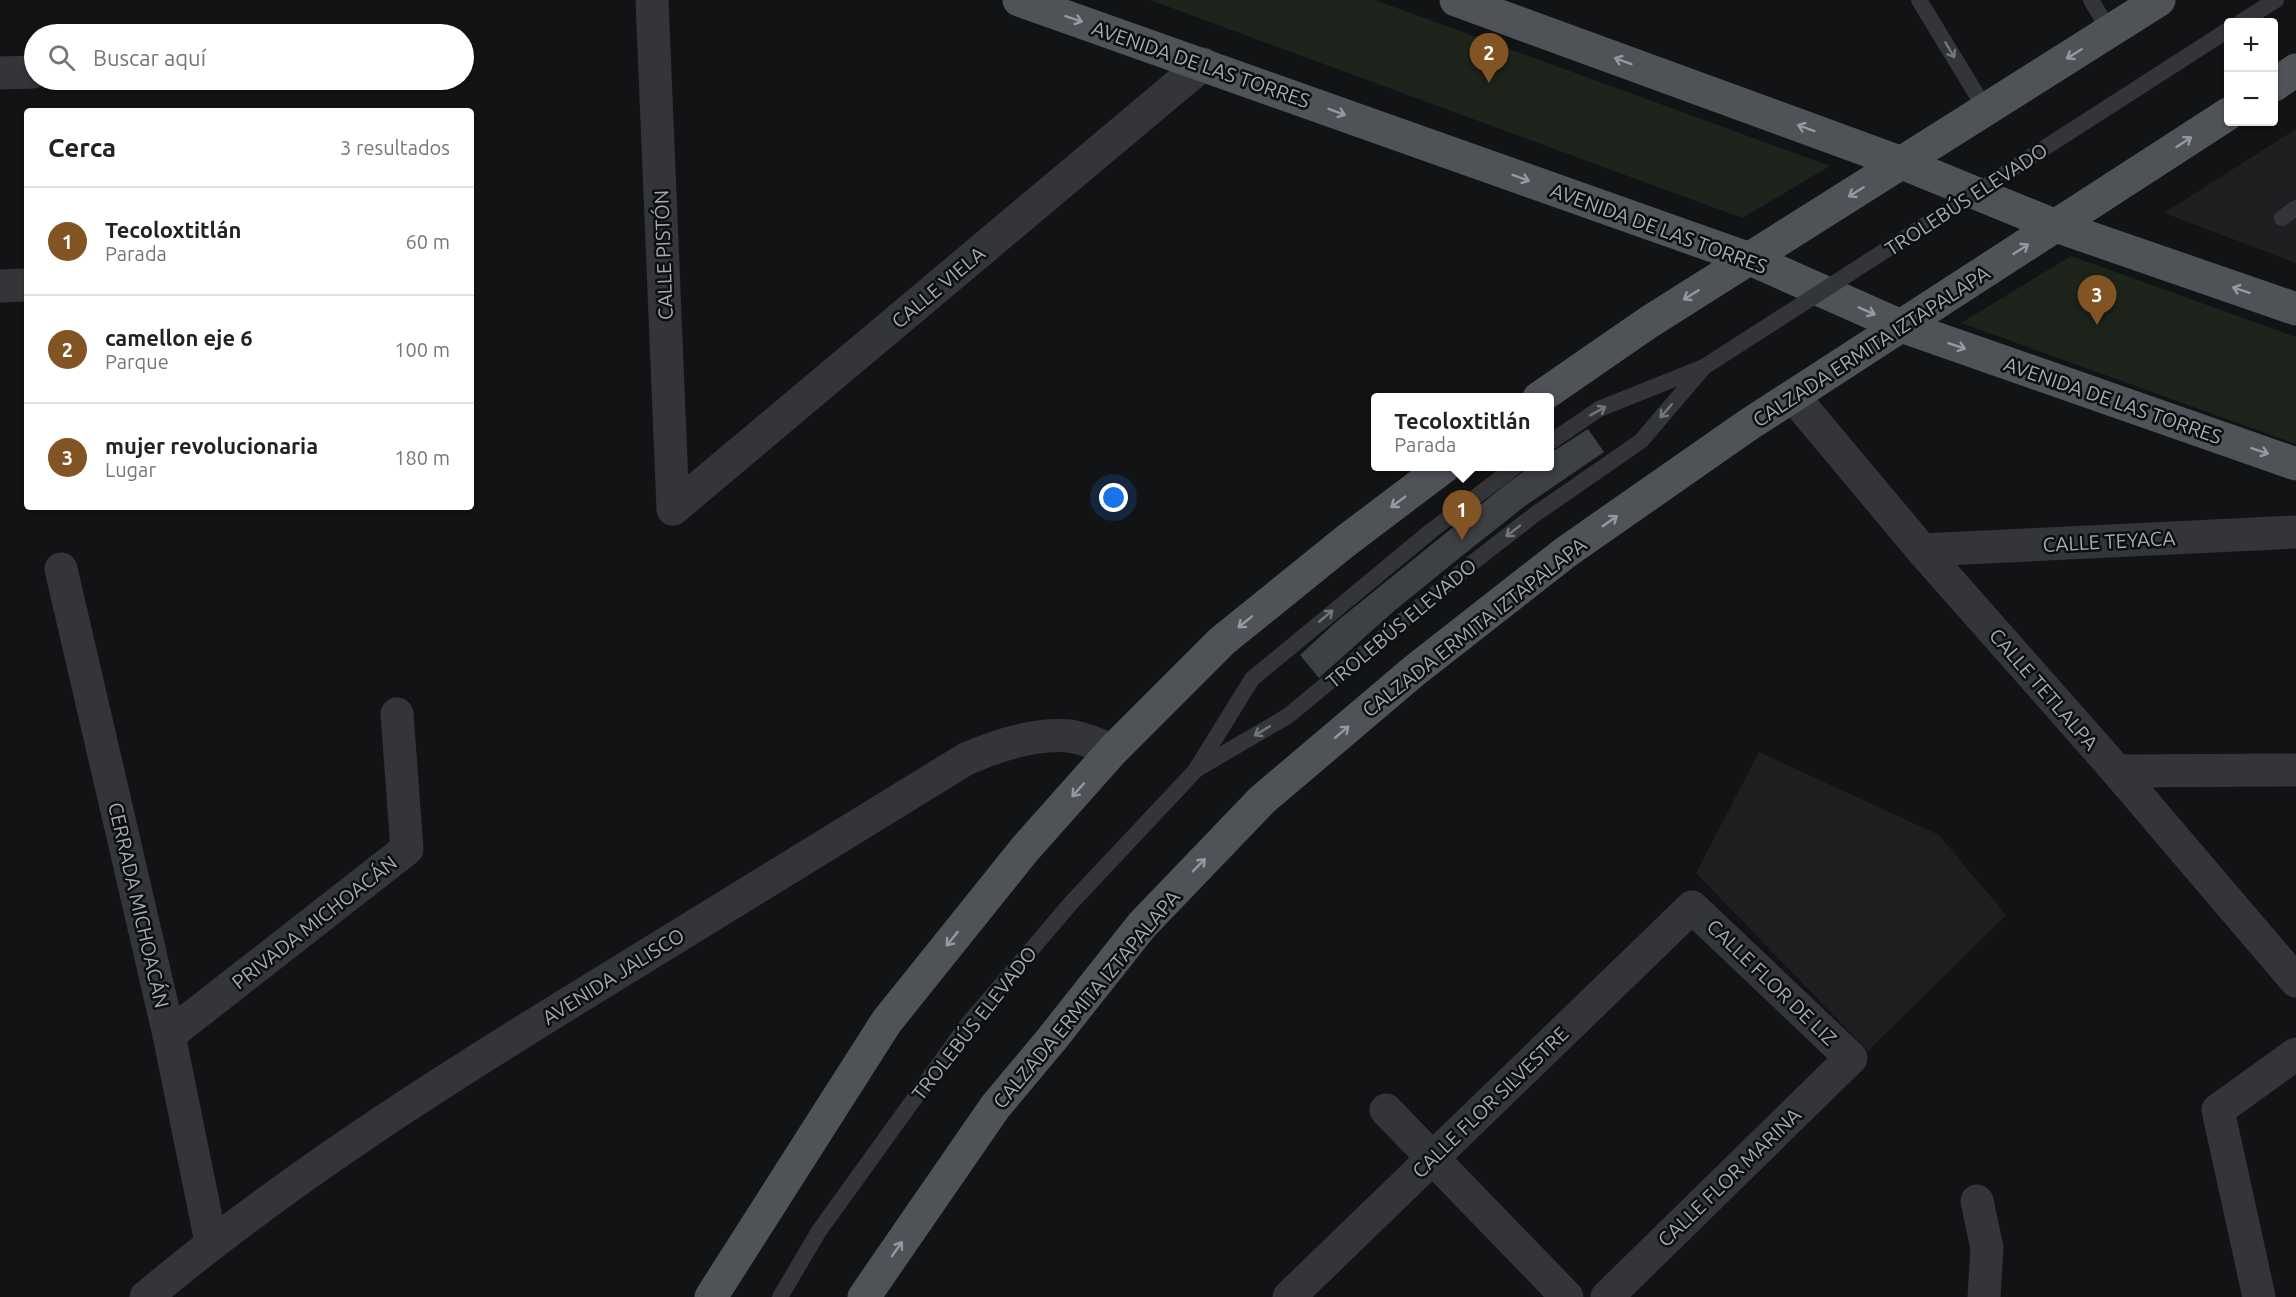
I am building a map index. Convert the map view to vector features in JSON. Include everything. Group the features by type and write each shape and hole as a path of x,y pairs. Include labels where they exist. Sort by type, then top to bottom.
{"main road":[{"name":"AVENIDA DE LAS TORRES","path":"1019,0 1750,259 1901,326 2296,464"},
{"path":"1456,0 1902,163 2056,226 2296,309"},
{"path":"1546,393 1640,327 2159,0"},
{"path":"2278,82 2296,70"},
{"name":"CALZADA ERMITA IZTAPALAPA","path":"864,1297 995,1107 1142,925 1262,800 1414,671 1566,552 1748,425 2224,117"},
{"path":"711,1297 886,1021 1025,849 1113,750 1222,640 1347,540 1438,471"}],"street":[{"name":"CALLE PISTÓN","path":"652,0 673,509"},
{"name":"CALLE VIELA","path":"673,509 1203,64"},
{"path":"0,73 24,72"},
{"path":"0,286 24,285"},
{"name":"CALLE TETLALPA","path":"1793,396 1922,550 2117,771 2296,981"},
{"name":"CALLE TEYACA","path":"1922,550 2296,532"},
{"name":"CERRADA MICHOACÁN","path":"61,568 169,1035 211,1242"},
{"name":"PRIVADA MICHOACÁN","path":"169,1035 407,849 398,714"},
{"name":"AVENIDA JALISCO","path":"146,1297 211,1242 350,1142 457,1072 966,759 997,746 1070,735 1113,750"},
{"path":"2117,771 2296,770"},
{"name":"CALLE FLOR DE LIZ","path":"1692,907 1851,1058"},
{"name":"CALLE FLOR SILVESTRE","path":"1289,1297 1692,907"},
{"path":"2259,1297 2218,1110 2296,1054"},
{"name":"CALLE FLOR MARINA","path":"1607,1297 1851,1058"},
{"path":"1386,1110 1567,1297"},
{"path":"1977,1201 1987,1248 1984,1297"}],"lane":[{"path":"1919,0 1986,110"},
{"path":"2091,0 2110,32"},
{"path":"2247,18 2276,0"},
{"name":"TROLEBÚS ELEVADO","path":"1554,440 1599,409 1704,367 2224,33"},
{"path":"2282,218 2296,208"},
{"name":"TROLEBÚS ELEVADO","path":"1195,771 1288,716 1471,564 1534,515 1641,441 1704,367"},
{"name":"TROLEBÚS ELEVADO","path":"780,1297 819,1231 968,1024 1071,903 1195,771 1252,679 1422,538 1509,471"}],"shaded area":[{"path":"1150,0 1375,0 1830,166 1742,218"},
{"path":"2296,129 2296,263 2164,213"},
{"path":"2071,256 2296,337 2296,444 1961,323"},
{"path":"1759,752 1939,835 2006,915 1868,1051 1696,873"}],"building":[{"path":"1588,429 1604,452 1525,506 1463,555 1394,611 1319,678 1300,655 1336,622 1524,471 1554,471 1554,451"}],"place":[{"name":"camellon eje 6","path":"1489,83"},
{"name":"mujer revolucionaria","path":"2097,325"},
{"name":"Tecoloxtitlán","path":"1462,540"}]}
